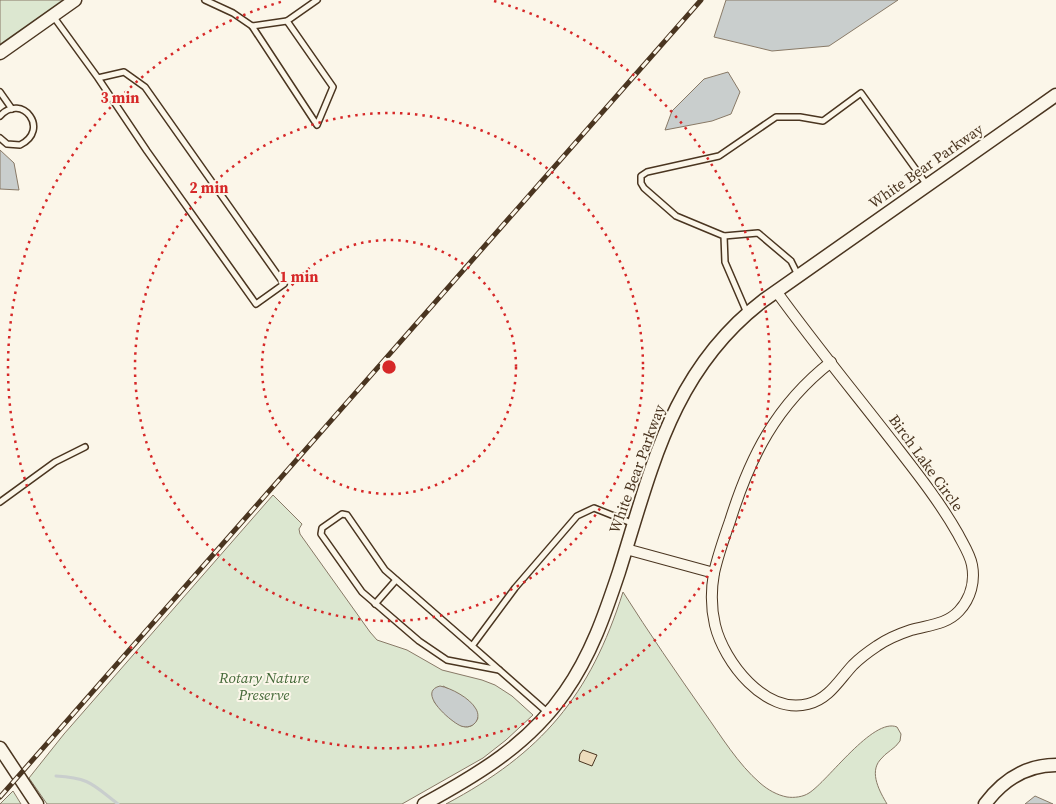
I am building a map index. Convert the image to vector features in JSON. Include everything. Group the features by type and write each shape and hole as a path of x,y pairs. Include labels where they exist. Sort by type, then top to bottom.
{"street":[{"path":"0,53 75,0"},
{"name":"White Bear Parkway","path":"424,804 473,777 522,742 548,714 569,686 591,648 605,613 661,443 684,392 707,357 747,313 776,291 1056,95"},
{"name":"Birch Lake Circle","path":"776,291 928,488 966,549 972,563 973,580 967,599 959,611 946,621 900,634 870,651 855,663 831,691 820,700 807,705 789,705 775,701 755,687 739,671 726,652 717,631 712,610 714,573 740,488 758,448 793,398 811,378 830,362"},
{"path":"626,549 714,573"},
{"path":"0,748 37,804"},
{"path":"985,804 1011,778 1025,770 1038,766 1056,765"}],"lane":[{"path":"205,0 233,13 252,26 318,124 333,87 287,21"},
{"path":"252,26 287,21 317,0"},
{"path":"53,16 98,78 146,151 256,304 284,284 146,87 124,72 98,78"},
{"path":"0,92 12,109"},
{"path":"798,275 791,261 758,233 724,236 676,216 644,188 641,183 641,176 647,172 719,156 776,117 800,117 823,121 861,93 927,185"},
{"path":"0,116 12,109 21,109 33,121 33,133 26,142 20,145 7,144 0,138"},
{"path":"724,236 725,262 747,313"},
{"path":"0,502 55,462 85,447"},
{"path":"472,646 515,588 577,516 594,508 634,525"},
{"path":"499,670 447,660 419,641 362,592 321,534 322,528 342,514 346,515 385,570 472,646 499,670 548,714"},
{"path":"375,604 396,580"}],"green space":[{"path":"0,0 74,0 0,52"},
{"name":"Rotary Nature Preserve","path":"273,495 302,524 299,529 300,534 377,640 407,650 442,670 495,685 512,696 533,715 483,758 402,804 47,804 29,778 64,734","holes":["443,686 462,696 478,718 473,725 468,727 455,722 434,702"]},
{"path":"623,592 730,749 744,767 763,786 773,792 790,797 807,794 876,731 887,726 897,727 901,734 900,741 880,760 875,771 881,794 887,804 446,804 480,785 510,764 558,718 578,691 595,662 610,629"},
{"path":"13,791 21,804 0,804"}],"shaded area":[{"path":"726,0 898,0 829,46 772,51 714,37"},
{"path":"728,72 740,92 731,114 712,121 665,130 672,111 704,79"},
{"path":"0,150 14,163 19,190 0,189"},
{"path":"440,686 460,694 473,705 478,716 473,725 461,726 450,719 438,707 433,700 432,694 434,689"},
{"path":"1035,796 1053,804 1025,804"}],"building":[{"path":"583,750 597,755 592,766 579,761"}],"waterway":[{"path":"56,776 84,780 118,804"}],"railway":[{"path":"0,797 701,0"}]}
